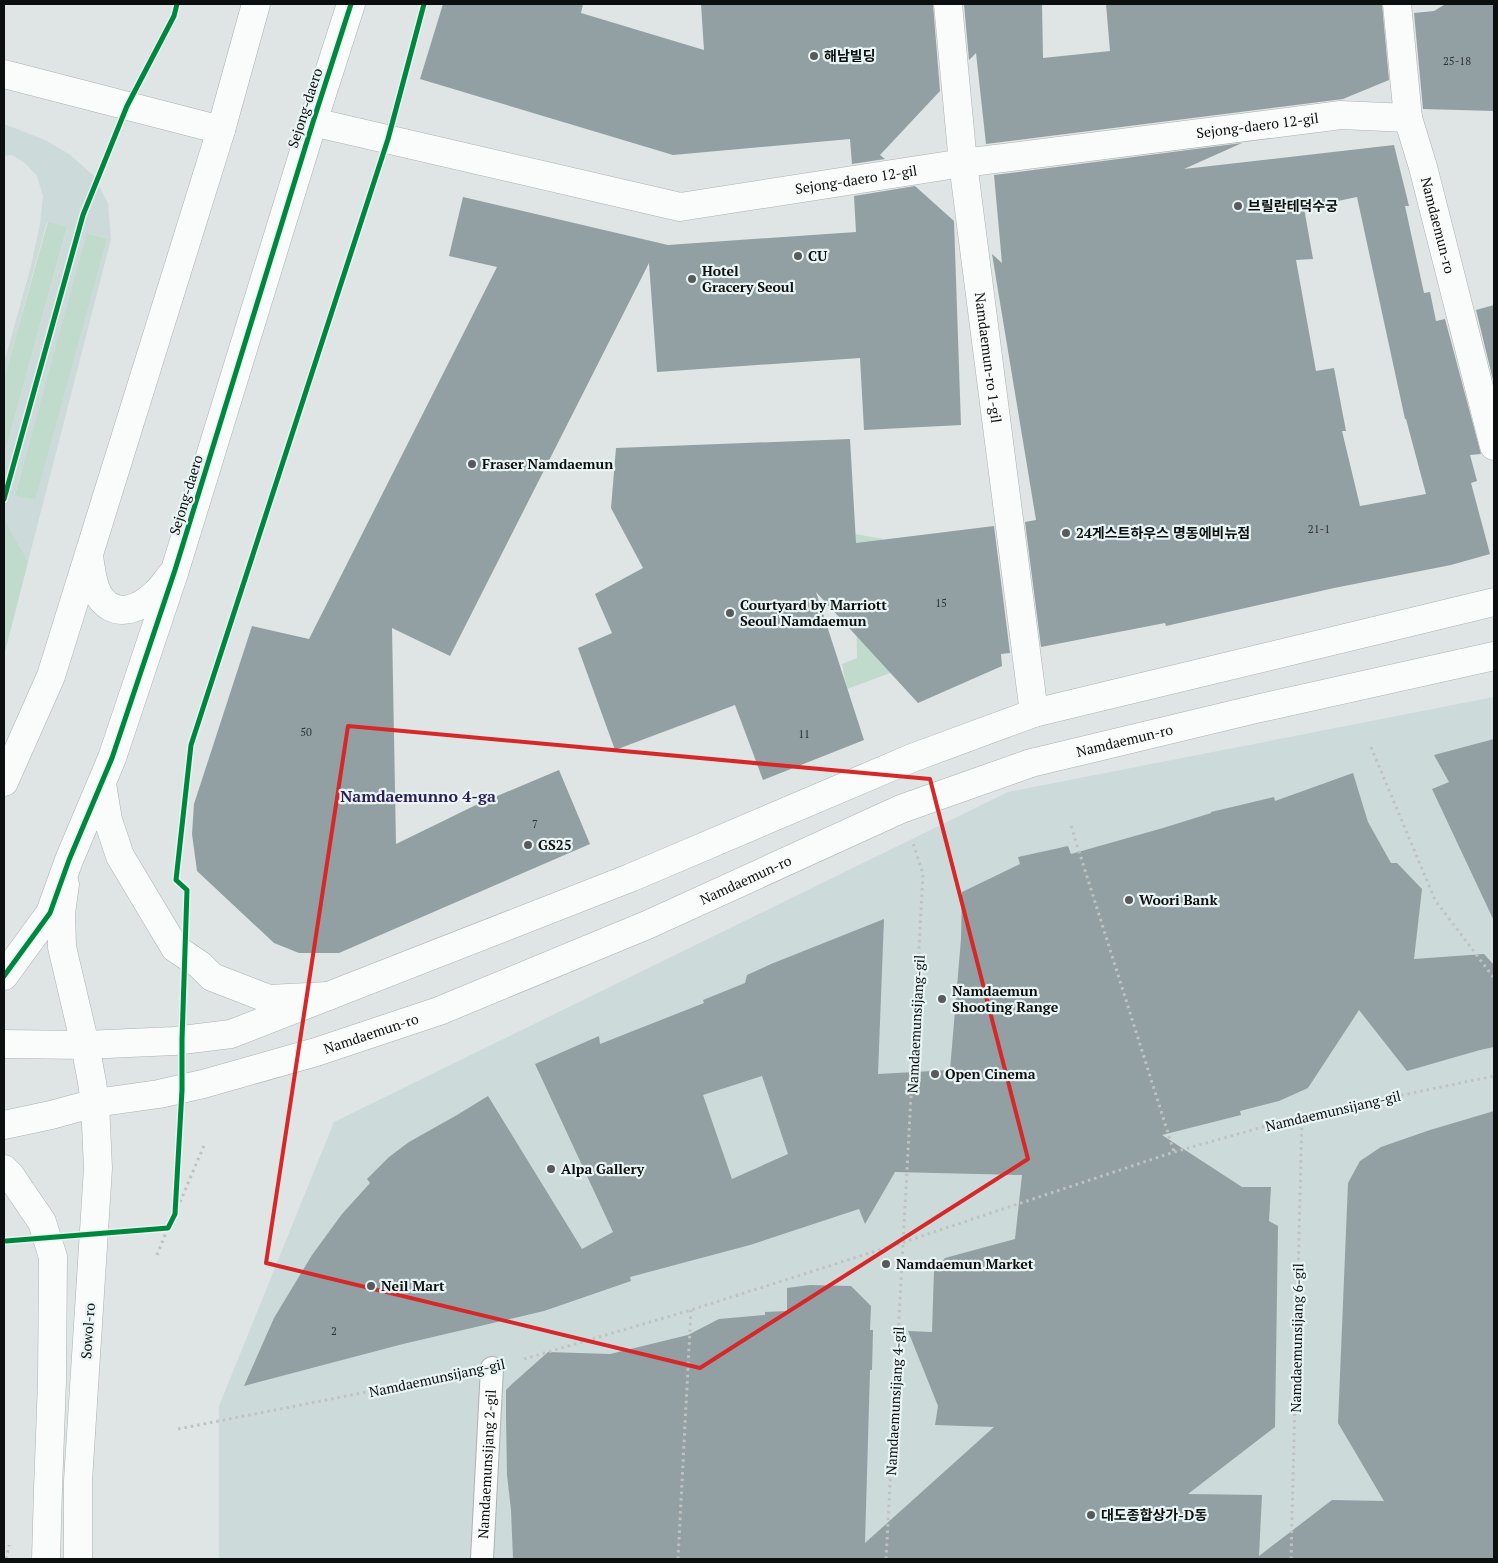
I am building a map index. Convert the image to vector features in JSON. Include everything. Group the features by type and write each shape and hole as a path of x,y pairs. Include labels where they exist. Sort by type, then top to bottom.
{"main road":[{"path":"4,782 51,676 221,130 256,4"},
{"name":"Sejong-daero","path":"4,976 50,913 69,860 112,758 175,570 351,4"},
{"name":"Namdaemun-ro 1-gil","path":"948,4 963,163 1034,713"},
{"name":"Namdaemun-ro","path":"1397,4 1408,118 1423,167 1494,446"},
{"path":"4,74 221,130"},
{"name":"Sejong-daero 12-gil","path":"313,122 680,207 963,163 1341,115 1408,118"},
{"path":"88,555 94,583 99,594 108,606 118,610 133,610 156,594 175,570"},
{"path":"4,1044 85,1045 182,1040 231,1034 630,878 912,758 1034,713 1494,602"},
{"name":"Namdaemun-ro","path":"4,1125 96,1103 204,1084 316,1052 439,1011 647,925 901,809 1031,764 1256,709 1494,656"},
{"path":"102,784 108,820 120,856 175,948 200,965 212,977 269,999 328,996"},
{"path":"69,860 61,912 62,947 85,1045"},
{"name":"Sowol-ro","path":"78,1559 78,1481 98,1168 96,1103 85,1045"},
{"path":"4,1169 42,1222 53,1258 52,1381 46,1559"}],"lane":[{"name":"Namdaemunsijang 2-gil","path":"482,1559 492,1368"}],"path":[{"path":"1370,747 1435,900 1494,978"},
{"path":"1071,826 1174,1152"},
{"path":"157,1256 205,1143"},
{"path":"175,1214 176,1195"},
{"path":"159,1229 168,1228"},
{"path":"678,1559 692,1310"}],"highlighted area":[{"path":"348,726 930,779 1028,1159 700,1368 266,1263"}],"shaded area":[{"path":"4,124 45,140 69,154 93,175 108,203 111,239 4,655 4,455 67,228 47,222 4,379 4,363 31,266 40,224 43,196 37,176 25,163 12,155 4,156","holes":["88,233 107,239 34,500 15,494"]},
{"name":"Namdaemun Market","path":"1494,697 1494,1559 219,1559 219,1406 334,1122 1008,792"}],"green space":[{"path":"48,222 67,227 4,455 4,379"},
{"path":"87,233 107,239 35,500 15,495"},
{"path":"4,519 28,562 4,655"},
{"path":"855,534 883,539 890,673 847,689 842,664 857,658"}],"building":[{"path":"443,4 583,4 581,13 704,50 701,4 933,4 940,91 880,155 885,159 852,164 850,139 673,155 420,79"},
{"path":"964,4 1042,4 1043,58 1110,51 1106,4 1382,4 1389,80 1343,99 986,144 976,53 969,60"},
{"path":"1494,4 1494,111 1423,109 1414,13 1434,11 1444,5"},
{"path":"1242,143 1184,169 1394,145 1409,206 1405,206 1424,293 1430,292 1436,321 1445,319 1481,454 1470,455 1477,481 1471,483 1490,554 1451,565 1334,588 1166,626 1165,623 1041,647 1025,522 1036,520 992,254 1002,263 994,175","holes":["1357,197 1405,419 1426,494 1360,506 1342,431 1346,431 1334,368 1316,371 1296,260 1313,259 1304,208"]},
{"path":"915,186 954,221 961,425 864,430 860,358 657,372 649,263 450,656 392,628 396,844 478,804 559,770 590,844 339,953 299,953 274,943 197,871 192,834 194,804 252,626 309,639 497,267 449,256 463,197 668,245 856,232 854,196"},
{"path":"1494,305 1494,384 1476,310"},
{"name":"Courtyard by Marriott Seoul Namdaemun","path":"850,439 856,543 994,526 1010,653 1001,654 1002,666 918,703 816,592 864,740 763,780 735,705 615,750 578,648 612,633 595,594 643,568 611,508 616,448"},
{"path":"1494,739 1494,921 1432,789 1449,782 1434,755"},
{"name":"Namdaemun Market","path":"1353,773 1368,822 1391,863 1397,863 1422,889 1414,959 1484,954 1494,965 1494,1047 1407,1071 1359,1010 1308,1088 1279,1101 1240,1111 1241,1115 1162,1135 1242,1187 1271,1187 1269,1221 1278,1226 1275,1427 1188,1494 1262,1495 1259,1556 1332,1500 1384,1501 1338,1423 1348,1183 1360,1161 1381,1147 1494,1111 1494,1559 513,1559 507,1475 506,1417 506,1390 512,1384 548,1352 610,1354 688,1335 719,1319 765,1315 765,1312 787,1311 787,1288 810,1285 851,1286 871,1306 870,1330 873,1330 872,1370 870,1370 865,1543 994,1427 935,1425 938,1406 908,1331 932,1332 934,1271 945,1258 1015,1239 1022,1175 895,1172 865,1224 859,1209 750,1245 630,1277 631,1281 544,1311 403,1344 244,1386 274,1318 312,1255 342,1214 370,1183 367,1179 389,1157 409,1142 488,1096 582,1249 613,1232 535,1064 599,1036 600,1044 704,1003 703,1000 745,983 747,975 884,919 878,1074 950,1070 961,939 962,892 1020,864 1018,857 1068,846 1071,854 1163,828 1211,812 1274,797 1275,801","holes":["762,1076 788,1154 732,1179 703,1095"]}],"cycle path":[{"path":"4,499 83,215 127,106 174,16 177,4"},
{"path":"4,976 50,913 69,860 112,758 175,570 351,4"},
{"path":"6,1241 168,1228 175,1214 182,1090 187,890 176,880 191,745 388,139 424,4"}],"place":[{"name":"해남빌딩","path":"814,56"},
{"name":"브릴란테덕수궁","path":"1238,206"},
{"name":"CU","path":"798,256"},
{"name":"Hotel Gracery Seoul","path":"692,279"},
{"name":"Fraser Namdaemun","path":"472,464"},
{"name":"24게스트하우스 명동에비뉴점","path":"1066,533"},
{"name":"Courtyard by Marriott Seoul Namdaemun","path":"730,613"},
{"name":"GS25","path":"528,845"},
{"name":"Woori Bank","path":"1129,900"},
{"name":"Namdaemun Shooting Range","path":"942,999"},
{"name":"Open Cinema","path":"935,1074"},
{"name":"Alpa Gallery","path":"551,1169"},
{"name":"Namdaemun Market","path":"886,1264"},
{"name":"Neil Mart","path":"371,1286"},
{"name":"대도종합상가-D동","path":"1091,1515"}],"district":[{"name":"Namdaemunno 4-ga","path":"418,796"}]}
